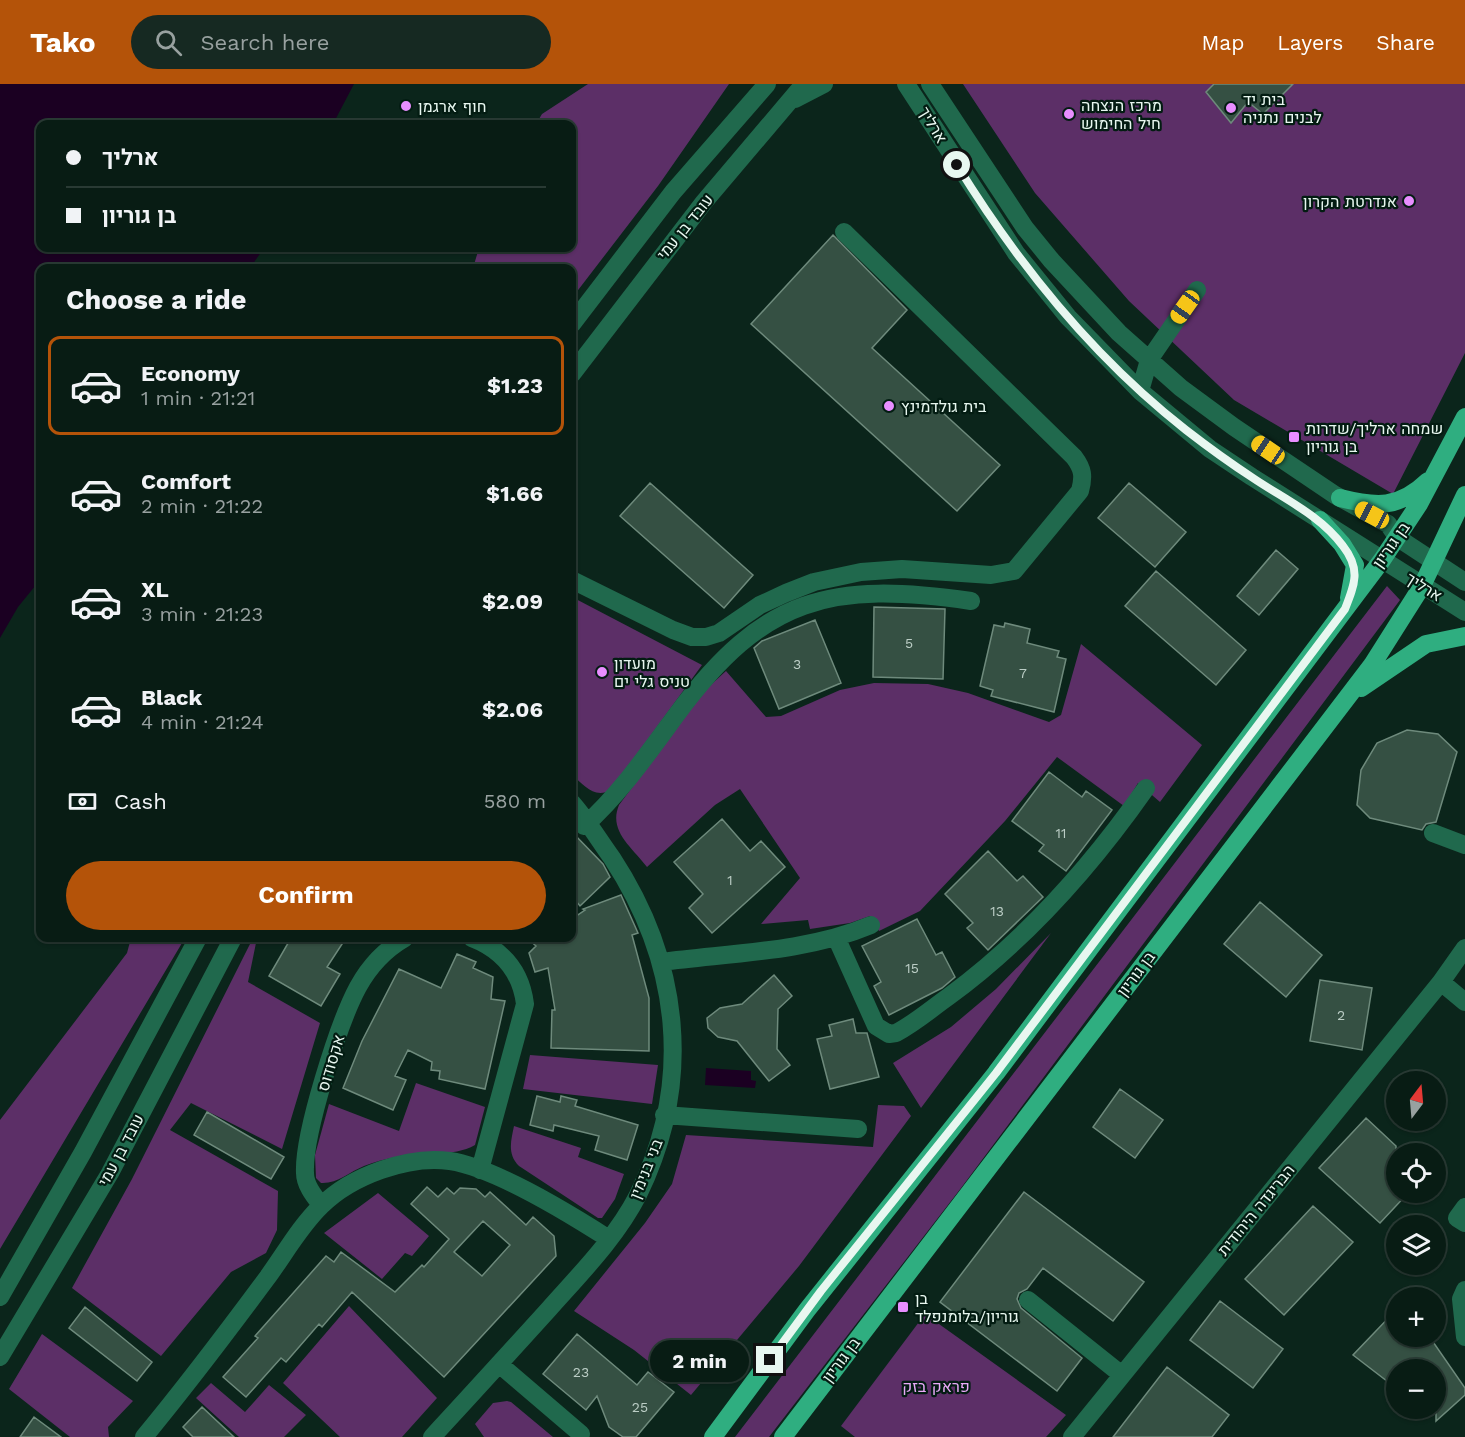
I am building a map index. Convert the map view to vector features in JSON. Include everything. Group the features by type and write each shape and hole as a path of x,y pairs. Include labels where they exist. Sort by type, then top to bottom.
{"main road":[{"name":"בן גוריון","path":"713,1437 814,1301 996,1073 1382,560 1398,538 1439,468 1465,417"},
{"path":"1340,498 1363,504 1390,504 1419,488 1439,468"},
{"name":"בן גוריון","path":"783,1437 1388,643 1435,562 1465,495"},
{"path":"1320,520 1342,544 1355,565 1352,591 1345,609"},
{"path":"1346,700 1419,648 1440,640 1465,636"}],"street":[{"name":"עובד בן עמי","path":"576,319 673,192 767,84"},
{"name":"עובד בן עמי","path":"576,369 661,256 804,84"},
{"path":"786,105 824,84"},
{"path":"895,84 920,104"},
{"name":"ארליך","path":"906,84 1016,253 1068,317 1140,391 1210,449 1465,612"},
{"name":"ארליך","path":"935,89 1025,228 1083,297 1149,360 1233,427 1340,498 1388,524 1398,538 1465,582"},
{"path":"576,582 673,630 692,637 706,637 719,633 760,605 814,582 861,572 902,568 991,575 1014,571 1080,491 1083,479 1082,468 1074,457 844,232"},
{"path":"1140,391 1149,360 1197,290"},
{"path":"581,821 608,802 704,678 732,649 772,621 807,604 849,594 905,592 971,601"},
{"path":"836,937 876,1026 889,1034 896,1034 981,973 1017,942 1090,864 1146,788"},
{"name":"בני בנימין","path":"432,1437 609,1239 638,1195 664,1115 673,1070 674,1029 671,999 662,962 636,896 602,844 581,821"},
{"path":"1433,833 1465,845"},
{"path":"662,962 784,947 836,937 871,925"},
{"name":"עובד בן עמי","path":"0,1297 78,1162 196,942"},
{"name":"עובד בן עמי","path":"0,1357 110,1173 231,942"},
{"path":"479,942 503,956 514,968 523,988 525,1005 480,1170"},
{"name":"אקסודוס","path":"321,1206 311,1192 304,1175 308,1142 345,1019 359,987 384,943"},
{"name":"הבריגדה היהודית","path":"1072,1437 1441,982 1465,948"},
{"path":"1441,982 1465,1002"},
{"path":"664,1115 858,1129"},
{"path":"144,1437 190,1381 321,1206 357,1178 404,1163 450,1161 480,1170 527,1192 609,1239"},
{"path":"1465,1207 1457,1218 1465,1223"},
{"path":"1465,1290 1461,1299 1465,1337"},
{"path":"1028,1300 1122,1375"},
{"path":"499,1364 581,1434"}],"green space":[{"path":"588,84 729,84 658,186 576,293 576,264 474,264 478,252 576,252 576,120 538,120 542,114"},
{"path":"963,84 1465,84 1465,353 1393,494 1234,400 1129,301 1035,193"},
{"path":"1387,586 1400,600 961,1188 769,1437 735,1437"},
{"path":"576,599 702,665 611,790 599,793 585,787 576,779"},
{"path":"1081,644 1202,745 1160,802 1138,783 1124,806 1057,757 1005,821 920,911 879,931 870,916 850,923 810,929 808,920 761,924 800,878 740,789 715,805 647,867 619,831 616,814 619,805 703,692 726,671 766,717 781,716 840,690 874,683 928,684 968,693 1049,722 1061,715"},
{"path":"1051,933 921,1108 893,1063 951,1027 996,989"},
{"path":"130,942 183,942 0,1249 0,1120 127,953"},
{"path":"251,942 256,942 248,982 320,1023 282,1149 191,1103 170,1130 278,1191 277,1230 266,1253 231,1272 161,1356 72,1288 132,1179"},
{"path":"530,1055 658,1065 652,1104 523,1089"},
{"path":"416,1083 485,1107 475,1145 447,1153 406,1155 384,1160 364,1166 338,1180 327,1183 321,1183 316,1178 315,1155 329,1104 399,1131"},
{"path":"878,1105 904,1106 911,1116 799,1266 691,1395 634,1350 574,1311 645,1223 672,1184 686,1135 873,1147"},
{"path":"514,1126 581,1148 578,1157 624,1174 615,1199 602,1218 598,1218 519,1166 511,1152"},
{"path":"378,1193 429,1236 412,1256 405,1253 382,1279 324,1233"},
{"path":"349,1306 437,1398 402,1437 340,1437 283,1383"},
{"name":"פראק בזק","path":"925,1314 1066,1415 1046,1437 855,1437 841,1426"},
{"path":"42,1334 133,1401 108,1427 109,1437 70,1437 9,1389"},
{"path":"211,1383 245,1412 269,1385 306,1415 284,1437 239,1437 196,1398"},
{"path":"507,1401 553,1437 484,1437 475,1424 493,1403"}],"shaded area":[{"path":"0,84 354,84 335,120 36,120 36,252 261,252 253,264 36,264 36,585 18,607 0,638"},
{"path":"706,1068 751,1071 751,1080 756,1081 755,1088 705,1085"}],"building":[{"name":"בית יד לבנים נתניה","path":"1214,84 1293,84 1263,114 1248,102 1231,123 1206,92"},
{"name":"בית גולדמינץ","path":"833,235 907,310 872,348 1000,465 957,511 751,324"},
{"path":"650,483 753,575 724,608 620,516"},
{"path":"1129,483 1186,532 1155,567 1098,518"},
{"path":"1276,550 1298,569 1259,615 1237,596"},
{"path":"1156,571 1246,650 1216,685 1125,606"},
{"path":"874,607 945,609 943,679 873,677"},
{"path":"815,620 841,683 779,709 754,648 762,641"},
{"path":"1005,623 1030,629 1027,643 1059,651 1057,657 1066,659 1054,712 991,696 993,690 980,686 994,625 1004,627"},
{"path":"1407,730 1438,734 1457,752 1436,822 1426,824 1422,830 1370,818 1357,805 1361,770 1377,743"},
{"path":"1049,772 1082,797 1086,791 1112,810 1066,871 1039,851 1044,845 1012,821"},
{"path":"722,819 750,851 761,841 785,867 712,933 689,908 703,894 674,862"},
{"path":"576,836 603,864 610,877 580,906 576,901"},
{"path":"988,851 1017,881 1023,876 1043,897 988,950 967,928 973,923 945,894"},
{"path":"621,895 638,933 632,935 649,998 649,1051 551,1048 552,1010 555,1010 548,968 535,972 529,953 536,946 532,942 576,942 576,916 585,910 583,909"},
{"path":"1260,902 1322,955 1286,997 1224,944"},
{"path":"917,919 936,955 942,952 955,977 942,988 889,1015 874,986 881,982 862,946"},
{"path":"289,942 343,942 327,967 340,974 321,1006 269,976"},
{"path":"457,954 476,962 473,968 493,977 491,999 505,1001 485,1089 439,1079 440,1071 431,1070 432,1062 408,1050 395,1076 406,1080 393,1110 343,1088 362,1041 399,969 441,988"},
{"path":"774,975 792,996 778,1009 777,1049 790,1065 769,1081 737,1041 718,1037 708,1028 707,1018 720,1008 742,1004"},
{"path":"1320,980 1372,988 1362,1050 1310,1041"},
{"path":"853,1019 856,1033 867,1033 879,1077 830,1089 817,1039 832,1036 829,1025"},
{"path":"1120,1089 1163,1120 1135,1158 1093,1127"},
{"path":"537,1096 560,1102 561,1096 577,1100 575,1106 638,1125 627,1160 595,1150 599,1136 554,1125 553,1131 530,1125"},
{"path":"207,1112 284,1157 271,1179 194,1135"},
{"path":"1366,1118 1393,1143 1386,1143 1386,1203 1399,1203 1380,1223 1319,1168"},
{"path":"427,1187 438,1197 447,1188 454,1194 460,1188 476,1189 485,1197 490,1192 526,1225 533,1217 554,1236 556,1256 444,1377 352,1292 322,1327 319,1324 286,1362 281,1358 246,1397 223,1377 258,1338 255,1336 326,1256 334,1262 341,1252 395,1292 422,1265 424,1267 449,1239 411,1204","holes":["483,1221 510,1245 482,1276 454,1252"]},
{"path":"1024,1192 1144,1282 1113,1321 1043,1268 1027,1289 1019,1293 1017,1299 1021,1308 1082,1358 1057,1391 940,1302"},
{"path":"1313,1206 1353,1242 1284,1315 1245,1279"},
{"path":"1220,1301 1283,1349 1253,1388 1190,1340"},
{"path":"85,1307 152,1362 137,1381 69,1328"},
{"path":"1386,1320 1386,1347 1437,1347 1445,1359 1386,1359 1386,1380 1353,1355"},
{"path":"577,1334 637,1385 648,1372 674,1392 636,1437 623,1437 609,1427 597,1396 586,1410 543,1374"},
{"path":"1446,1361 1465,1388 1465,1395 1446,1412"},
{"path":"1167,1367 1229,1415 1212,1437 1113,1437"},
{"path":"202,1407 234,1437 193,1437 183,1427"},
{"path":"34,1417 61,1437 20,1437"}],"place":[{"name":"חוף ארגמן","path":"406,106"},
{"name":"בית יד לבנים נתניה","path":"1231,108"},
{"name":"מרכז הנצחה חיל החימוש","path":"1069,114"},
{"name":"אנדרטת הקרון","path":"1409,201"},
{"name":"בית גולדמינץ","path":"889,406"},
{"name":"שמחה ארליך/שדרות בן גוריון","path":"1294,437"},
{"name":"מועדון טניס גלי ים","path":"602,672"},
{"name":"בן גוריון/בלומנפלד","path":"903,1307"}],"route":[{"path":"770,1360 821,1291 996,1073 1345,609 1355,577 1355,565 1351,556 1320,520 1210,449 1140,391 1105,356 1068,317 1016,253 957,165"}]}
